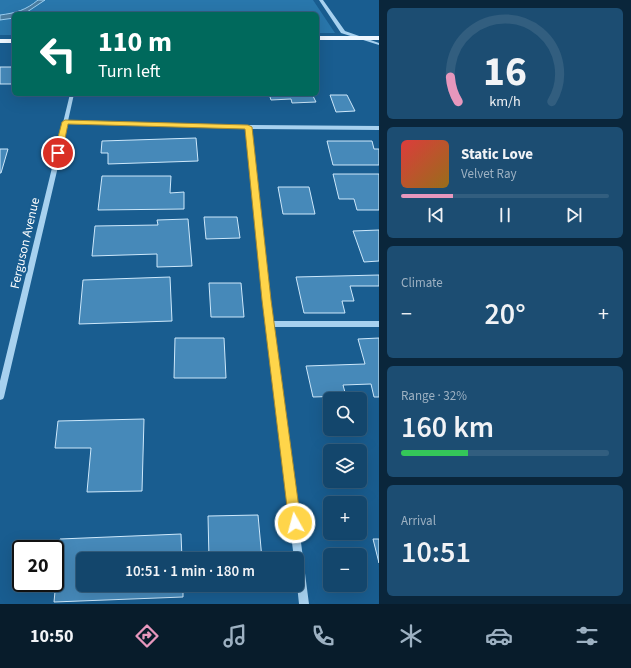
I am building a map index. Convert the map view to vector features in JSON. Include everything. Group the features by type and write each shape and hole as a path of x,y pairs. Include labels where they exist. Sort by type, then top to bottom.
{"main road":[{"path":"319,38 379,38"},
{"path":"0,41 12,41"}],"street":[{"path":"321,0 343,32 379,44"},
{"name":"Ferguson Avenue","path":"0,397 72,96"},
{"path":"65,122 248,127 379,128"},
{"path":"248,127 269,324 304,604"},
{"path":"269,324 379,324"}],"shaded area":[{"path":"0,0 313,0 335,33 319,33 319,12 12,12 12,35 0,35"},
{"path":"38,0 45,0 27,12 14,12 29,6"},
{"path":"11,13 12,18 0,20 0,15"}],"building":[{"path":"0,67 12,67 12,84 0,84"},
{"path":"330,95 347,95 355,111 336,112"},
{"path":"270,96 313,96 316,102 292,103 291,99 271,100"},
{"path":"196,138 198,161 108,164 108,153 101,153 102,141"},
{"path":"327,141 372,141 374,149 379,149 379,165 333,165"},
{"path":"0,149 8,149 1,173 0,173"},
{"path":"333,174 379,174 379,210 357,210 354,199 339,199"},
{"path":"102,176 171,176 170,193 184,192 184,209 98,210"},
{"path":"278,187 309,187 315,214 283,214"},
{"path":"204,217 237,217 240,238 206,239"},
{"path":"188,219 192,266 157,267 157,254 92,256 95,226 158,225 157,220"},
{"path":"379,230 379,261 364,262 353,231"},
{"path":"379,275 379,286 350,286 354,301 342,301 345,313 304,313 296,277"},
{"path":"170,277 172,321 79,324 83,280"},
{"path":"209,283 241,283 244,317 211,317"},
{"path":"175,338 224,338 226,378 174,378"},
{"path":"379,338 379,397 374,397 371,384 343,385 345,392 323,392 323,397 313,397 306,366 365,364 358,339"},
{"path":"144,419 142,491 87,492 91,448 55,448 58,421"},
{"path":"258,515 261,552 209,552 208,516"},
{"path":"181,534 182,552 76,552 76,592 183,592 183,597 54,602 55,592 64,592 64,540 60,539"},
{"path":"373,539 379,539 379,563"}],"route":[{"path":"58,153 65,122 248,127 266,300 295,523"}]}
